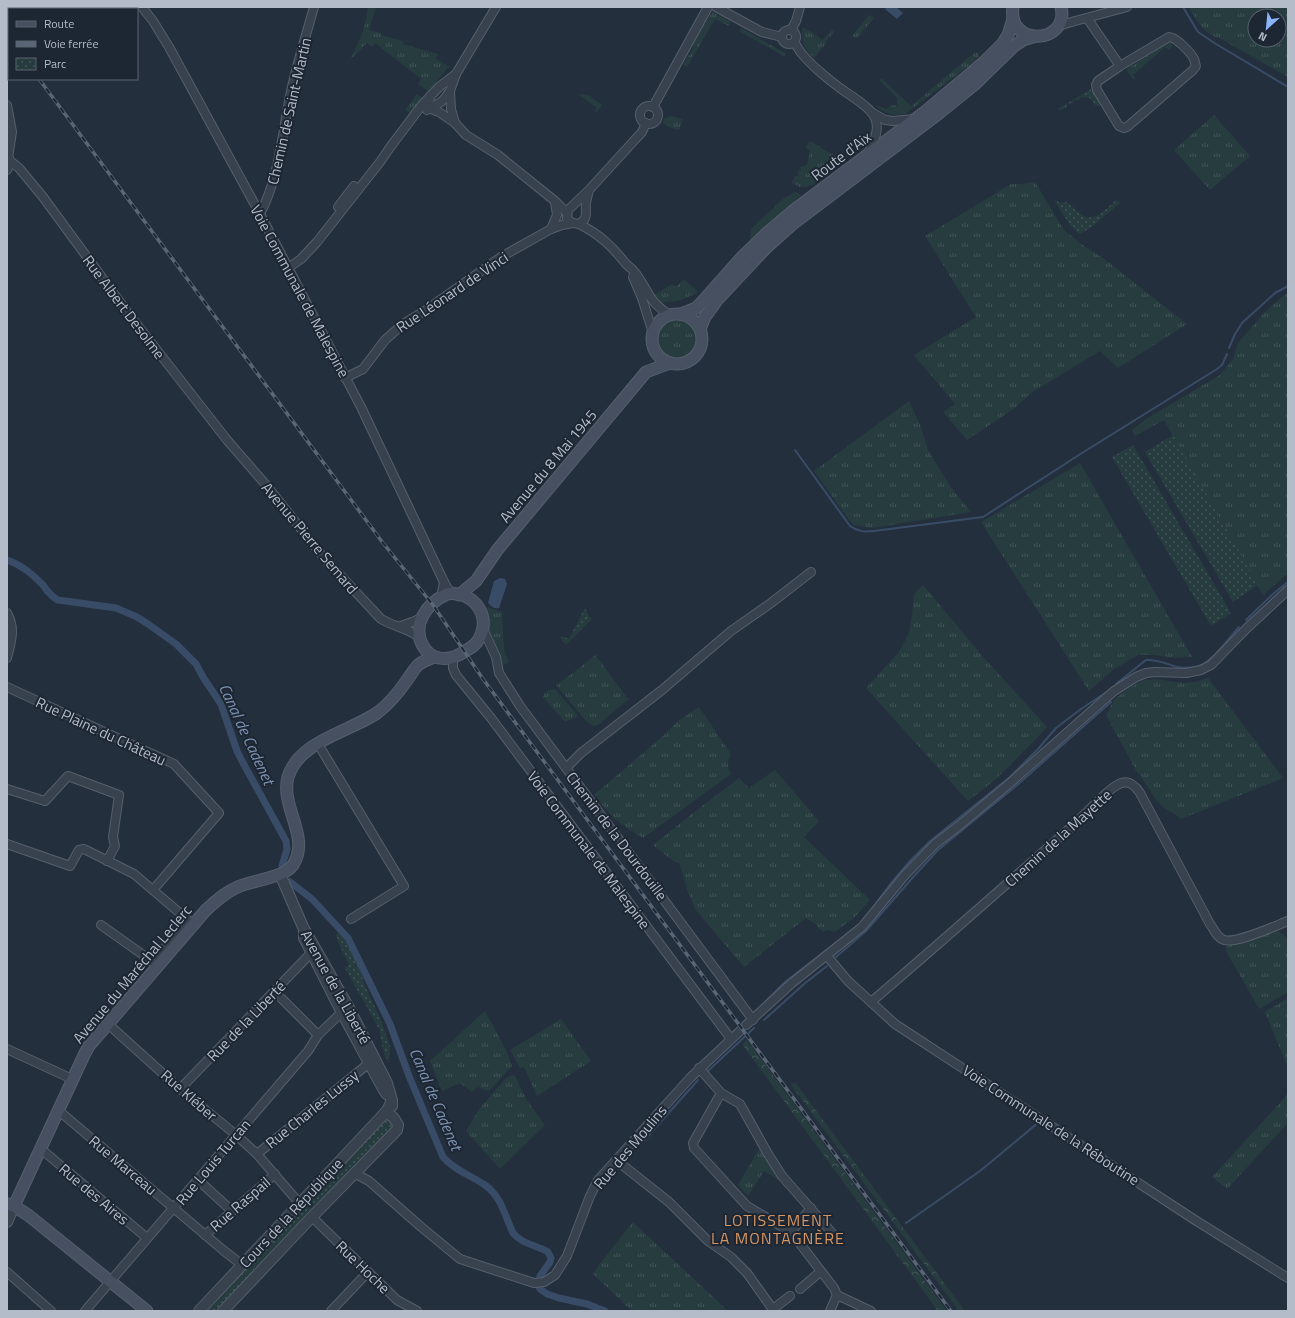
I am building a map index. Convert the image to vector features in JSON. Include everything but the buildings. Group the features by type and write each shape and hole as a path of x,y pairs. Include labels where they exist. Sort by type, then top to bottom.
{"main road":[{"name":"Route d'Aix","path":"676,315 696,308 741,258 779,222 959,85 1003,43 1008,35 1013,19 1013,7"},
{"path":"1058,26 1061,18 1061,7"},
{"path":"1013,19 1017,28 1024,34 1033,37"},
{"name":"Route d'Aix","path":"700,329 705,317 718,299 766,248 794,223 938,114 974,84 1014,46 1023,40 1033,37 1042,37 1051,33 1058,26"},
{"path":"676,315 689,317 696,322 700,329 702,338 701,345 696,355 686,362 675,364 662,359 653,345 653,333 659,322 676,315"},
{"name":"Avenue du 8 Mai 1945","path":"450,595 476,581 498,549 646,372 652,357 653,345"},
{"name":"Avenue du 8 Mai 1945","path":"646,372 670,362"},
{"path":"420,639 427,651 434,657 444,659 453,658 461,654 476,643 483,629 482,617 477,604 475,591 476,581"},
{"path":"418,665 420,639 418,627 427,610 450,595 472,600 477,604"},
{"path":"280,874 291,867 299,850 297,832 287,798 286,788 288,777 298,759 318,744 381,710 397,693 418,665 434,657"},
{"name":"Avenue du Maréchal Leclerc","path":"11,1205 41,1149 84,1053 155,964 206,910 221,897 240,886 280,874"},
{"path":"11,1205 28,1215 147,1311"}],"street":[{"name":"Voie Communale de Malespine","path":"142,7 153,21 169,47 260,214 366,418 450,595"},
{"name":"Chemin de Saint-Martin","path":"260,214 267,201 271,186 290,94 314,7"},
{"path":"414,117 420,112 431,109 448,95 456,74 496,7"},
{"path":"652,107 708,7"},
{"path":"716,7 762,32 782,38 784,42 788,44 794,42"},
{"path":"791,30 796,21 800,7"},
{"path":"1058,26 1127,7"},
{"path":"1087,18 1120,66"},
{"path":"782,38 785,31 791,30"},
{"path":"791,30 796,35 794,42"},
{"path":"1169,37 1174,37 1194,59 1196,66 1164,96 1124,128 1119,126 1097,90 1096,85 1098,81 1120,66 1169,37"},
{"path":"794,42 810,62 870,111 885,120 893,121 916,118"},
{"path":"288,268 301,260 317,242 439,86 456,74"},
{"path":"433,94 448,95"},
{"path":"431,109 429,103 433,94"},
{"path":"448,95 455,123"},
{"path":"7,105 11,121 8,158 10,164 7,170 23,173"},
{"path":"646,107 652,107 657,111 658,118 653,123 646,123 641,119 641,112 646,107"},
{"path":"431,109 439,112 455,123 466,135 498,155 557,203 569,210 582,207 580,219"},
{"path":"867,156 873,144 877,130 875,116 870,111"},
{"path":"551,229 590,190 642,132 646,123"},
{"name":"Rue Albert Desolme","path":"8,158 19,168 50,207 128,313 227,440"},
{"path":"580,219 590,190"},
{"path":"551,229 557,215 557,203"},
{"path":"569,210 570,221 580,219"},
{"path":"580,219 608,244 636,273 651,300 662,310 676,315"},
{"name":"Rue Léonard de Vinci","path":"345,378 363,369 382,343 397,328 501,257 551,229 580,219"},
{"path":"628,266 642,298 653,333"},
{"name":"Avenue Pierre Semard","path":"227,440 267,486 324,558 372,612 381,619 395,626 401,626 420,639"},
{"path":"566,768 581,754 662,690 731,631 771,603 811,572"},
{"name":"Rue des Moulins","path":"354,1173 369,1181 460,1259 534,1283 544,1282 555,1275 567,1256 590,1196 598,1180 700,1068 792,983 862,927 904,875 934,844 960,825 1114,691 1136,677 1146,673 1186,673 1201,670 1211,665 1253,622 1288,590"},
{"path":"7,613 12,624 13,631 7,658"},
{"path":"401,626 422,617"},
{"name":"Chemin de la Dourdouille","path":"483,629 496,657 499,673 509,690 753,1020"},
{"path":"476,643 491,648"},
{"name":"Voie Communale de Malespine","path":"453,658 453,668 456,676 487,712 731,1040"},
{"name":"Rue Plaine du Château","path":"7,686 174,764 220,813 153,890"},
{"path":"318,744 404,886 351,919"},
{"path":"7,789 45,801 68,776 118,795 113,837 115,846 107,861"},
{"name":"Chemin de la Mayette","path":"870,1002 939,944 1064,834 1106,794 1118,784 1125,782 1136,787 1140,793 1210,924 1219,938 1225,941 1233,941 1288,921"},
{"path":"7,844 68,866 72,865 79,850 84,849 134,874 188,920 155,964 101,924"},
{"name":"Avenue de la Liberté","path":"280,874 303,927 349,1008 387,1083 391,1099"},
{"path":"303,927 303,938 341,1013 386,1095 391,1099"},
{"name":"Rue de la Liberté","path":"180,1089 311,953"},
{"name":"Voie Communale de la Réboutine","path":"827,956 848,981 895,1024 1195,1220 1288,1278"},
{"path":"282,999 318,1035"},
{"name":"Rue Louis Turcan","path":"85,1311 235,1134 308,1051 318,1035 341,1013"},
{"name":"Rue Kléber","path":"108,1024 180,1089 257,1154 300,1204"},
{"path":"7,1049 72,1079"},
{"name":"Rue Charles Lussy","path":"257,1154 368,1064"},
{"path":"700,1068 721,1093 740,1104 782,1176 833,1234"},
{"path":"721,1093 693,1143 694,1148 747,1206 791,1232 820,1272 834,1288 837,1295 871,1311"},
{"name":"Cours de la République","path":"199,1311 300,1204 388,1116 388,1109 391,1099"},
{"name":"Rue Marceau","path":"58,1110 242,1265"},
{"name":"Cours de la République","path":"223,1311 397,1130 398,1125 388,1116"},
{"name":"Rue des Aires","path":"41,1149 147,1238"},
{"path":"616,1160 669,1202 708,1241 731,1257 747,1273 773,1310 790,1296"},
{"name":"Rue Raspail","path":"205,1235 275,1174"},
{"path":"197,1179 232,1211"},
{"name":"Avenue du Maréchal Leclerc","path":"7,1222 11,1205"},
{"path":"791,1232 811,1208"},
{"name":"Rue Hoche","path":"312,1217 397,1300 417,1311"},
{"path":"7,1272 51,1311"},
{"path":"331,1311 368,1272"},
{"path":"800,1289 820,1272"},
{"path":"830,1311 837,1295"}],"green space":[{"path":"368,7 376,7 369,30 403,41 403,44 438,54 436,59 450,67 447,68 429,92 418,84 421,79 375,43 372,47 367,43 351,59 348,65 366,22"},
{"path":"1189,7 1288,7 1288,77 1210,34 1198,23"},
{"path":"712,12 731,22 729,26 715,19 687,67 683,65 694,47 692,45"},
{"path":"869,15 874,18 857,38 851,37"},
{"path":"802,27 812,32 822,40 832,30 834,32 814,58 804,44"},
{"path":"741,28 783,52 785,54 784,56 739,31"},
{"path":"1172,39 1174,42 1172,44 1173,46 1169,50 1165,47 1133,75 1136,79 1133,79 1127,69"},
{"path":"975,52 978,53 979,56 972,63 908,112 896,115 884,111 876,106 877,105 886,109 893,105 897,106 897,98 879,80 882,79 911,106"},
{"path":"1091,89 1102,106 1095,105 1090,98 1081,97 1079,100 1074,100 1072,104 1067,104 1066,108 1058,109"},
{"path":"417,94 421,97 421,101 411,114 405,110"},
{"path":"579,95 588,95 602,105 596,113 596,107"},
{"path":"1214,115 1250,156 1210,190 1174,150"},
{"path":"670,116 683,120 679,130 668,127 663,123 664,119"},
{"path":"873,128 870,139 867,143 840,161 812,185 800,187 792,183 795,176 798,176 798,171 801,171 800,167 807,165 810,151 806,147 810,141 840,159 867,139"},
{"path":"1035,182 1064,230 1085,247 1103,258 1187,324 1118,368 1100,351 1031,393 1015,408 967,440 943,412 955,404 914,355 976,317 925,236 1011,184"},
{"path":"796,192 801,195 750,240 751,229 783,199"},
{"path":"1054,200 1061,203 1066,202 1082,215 1088,217 1093,217 1102,213 1116,200 1120,203 1089,229 1079,234 1070,225"},
{"path":"684,279 698,292 682,300 664,302 663,304 654,295 672,284 676,287"},
{"path":"1288,294 1288,573 1263,595 1164,420 1135,436 1132,430 1146,419 1220,375 1233,359 1238,343 1264,313 1284,295"},
{"path":"682,319 689,322 695,328 698,339 697,347 689,356 682,359 674,359 667,356 659,347 658,335 661,328 670,320"},
{"path":"909,401 921,427 928,450 950,486 971,512 872,528 854,525 814,471"},
{"path":"1173,435 1258,585 1233,602 1145,452"},
{"path":"1133,445 1231,613 1211,626 1112,457"},
{"path":"1080,463 1192,657 1176,658 1154,655 1138,655 1114,669 1089,691 981,522"},
{"path":"923,585 985,659 1047,727 995,780 968,801 866,688 898,653 909,634 914,594"},
{"path":"486,607 502,612 504,649 509,662 503,665 498,649 490,636 489,618"},
{"path":"585,608 592,619 566,645 560,638 561,636 569,639"},
{"path":"595,655 629,700 598,725 593,726 586,721 556,685"},
{"path":"1208,678 1283,778 1181,819 1164,808 1155,798 1137,772 1106,715 1115,699 1127,689 1143,680 1155,679 1184,683 1195,682"},
{"path":"555,689 578,716 565,722 543,697 544,694 550,690"},
{"path":"699,707 731,754 728,764 731,774 643,838 628,829 610,814 595,794 663,736 679,720"},
{"path":"775,770 819,821 804,837 870,900 855,917 835,932 828,930 823,932 806,918 744,967 695,909 687,889 680,864 673,861 653,845 739,778 749,788"},
{"path":"1276,930 1284,935 1288,940 1288,992 1259,1009 1228,955 1225,947"},
{"path":"339,932 344,938 358,964 365,986 380,1018 390,1046 389,1063 384,1054 379,1029 345,968 349,965 336,935"},
{"path":"1288,998 1288,1068 1265,1012"},
{"path":"485,1011 507,1052 512,1066 489,1091 478,1087 472,1092 460,1083 442,1091 430,1061"},
{"path":"561,1019 591,1061 537,1096 524,1067 520,1068 510,1050"},
{"path":"747,1040 947,1311 938,1311 742,1044"},
{"path":"512,1075 515,1076 526,1099 545,1125 500,1169 466,1131 480,1108 506,1078"},
{"path":"795,1082 965,1311 959,1311 791,1085"},
{"path":"1288,1094 1288,1123 1227,1189 1212,1177"},
{"path":"383,1117 389,1117 395,1126 220,1311 201,1311"},
{"path":"760,1147 779,1180 764,1171 748,1196 738,1185"},
{"path":"633,1222 728,1311 632,1311 593,1274"}],"water":[{"path":"887,7 896,7 903,13 897,19 885,9"},
{"path":"500,578 505,579 507,584 499,608 496,608 492,607 488,603 494,581"}],"waterway":[{"path":"1183,7 1198,32 1288,87"},
{"path":"1229,348 1242,323 1275,293 1288,286"},
{"path":"795,450 850,526 853,528 865,531 874,531 983,517 1217,369 1222,365 1227,354"},
{"name":"Canal de Cadenet","path":"7,560 17,564 35,577 48,592 58,600 116,608 137,617 176,644 196,664 221,704 237,751 286,841 287,849 282,866"},
{"path":"1246,620 1288,582"},
{"path":"1116,684 1146,660 1158,661 1182,668 1199,666 1210,659 1239,627"},
{"path":"874,906 910,861 929,842 1010,777 1038,749 1056,728 1108,691"},
{"path":"836,957 866,931 938,850 1016,786 1111,702"},
{"name":"Canal de Cadenet","path":"290,882 312,899 348,938 390,1024 409,1076 443,1157 457,1169 485,1185 495,1195 513,1233 517,1237 548,1252 551,1258 550,1262 540,1276 540,1289 547,1294 587,1304 605,1311"},
{"path":"762,1005 785,982 842,938"},
{"path":"764,1020 804,984 827,966"},
{"path":"708,1071 754,1028"},
{"path":"640,1145 698,1080"},
{"path":"906,1223 980,1171 1039,1122"}],"railway":[{"path":"40,80 383,543 433,605 483,679 951,1311"}],"district":[{"name":"LOTISSEMENT LA MONTAGNÈRE","path":"778,1229"}]}
